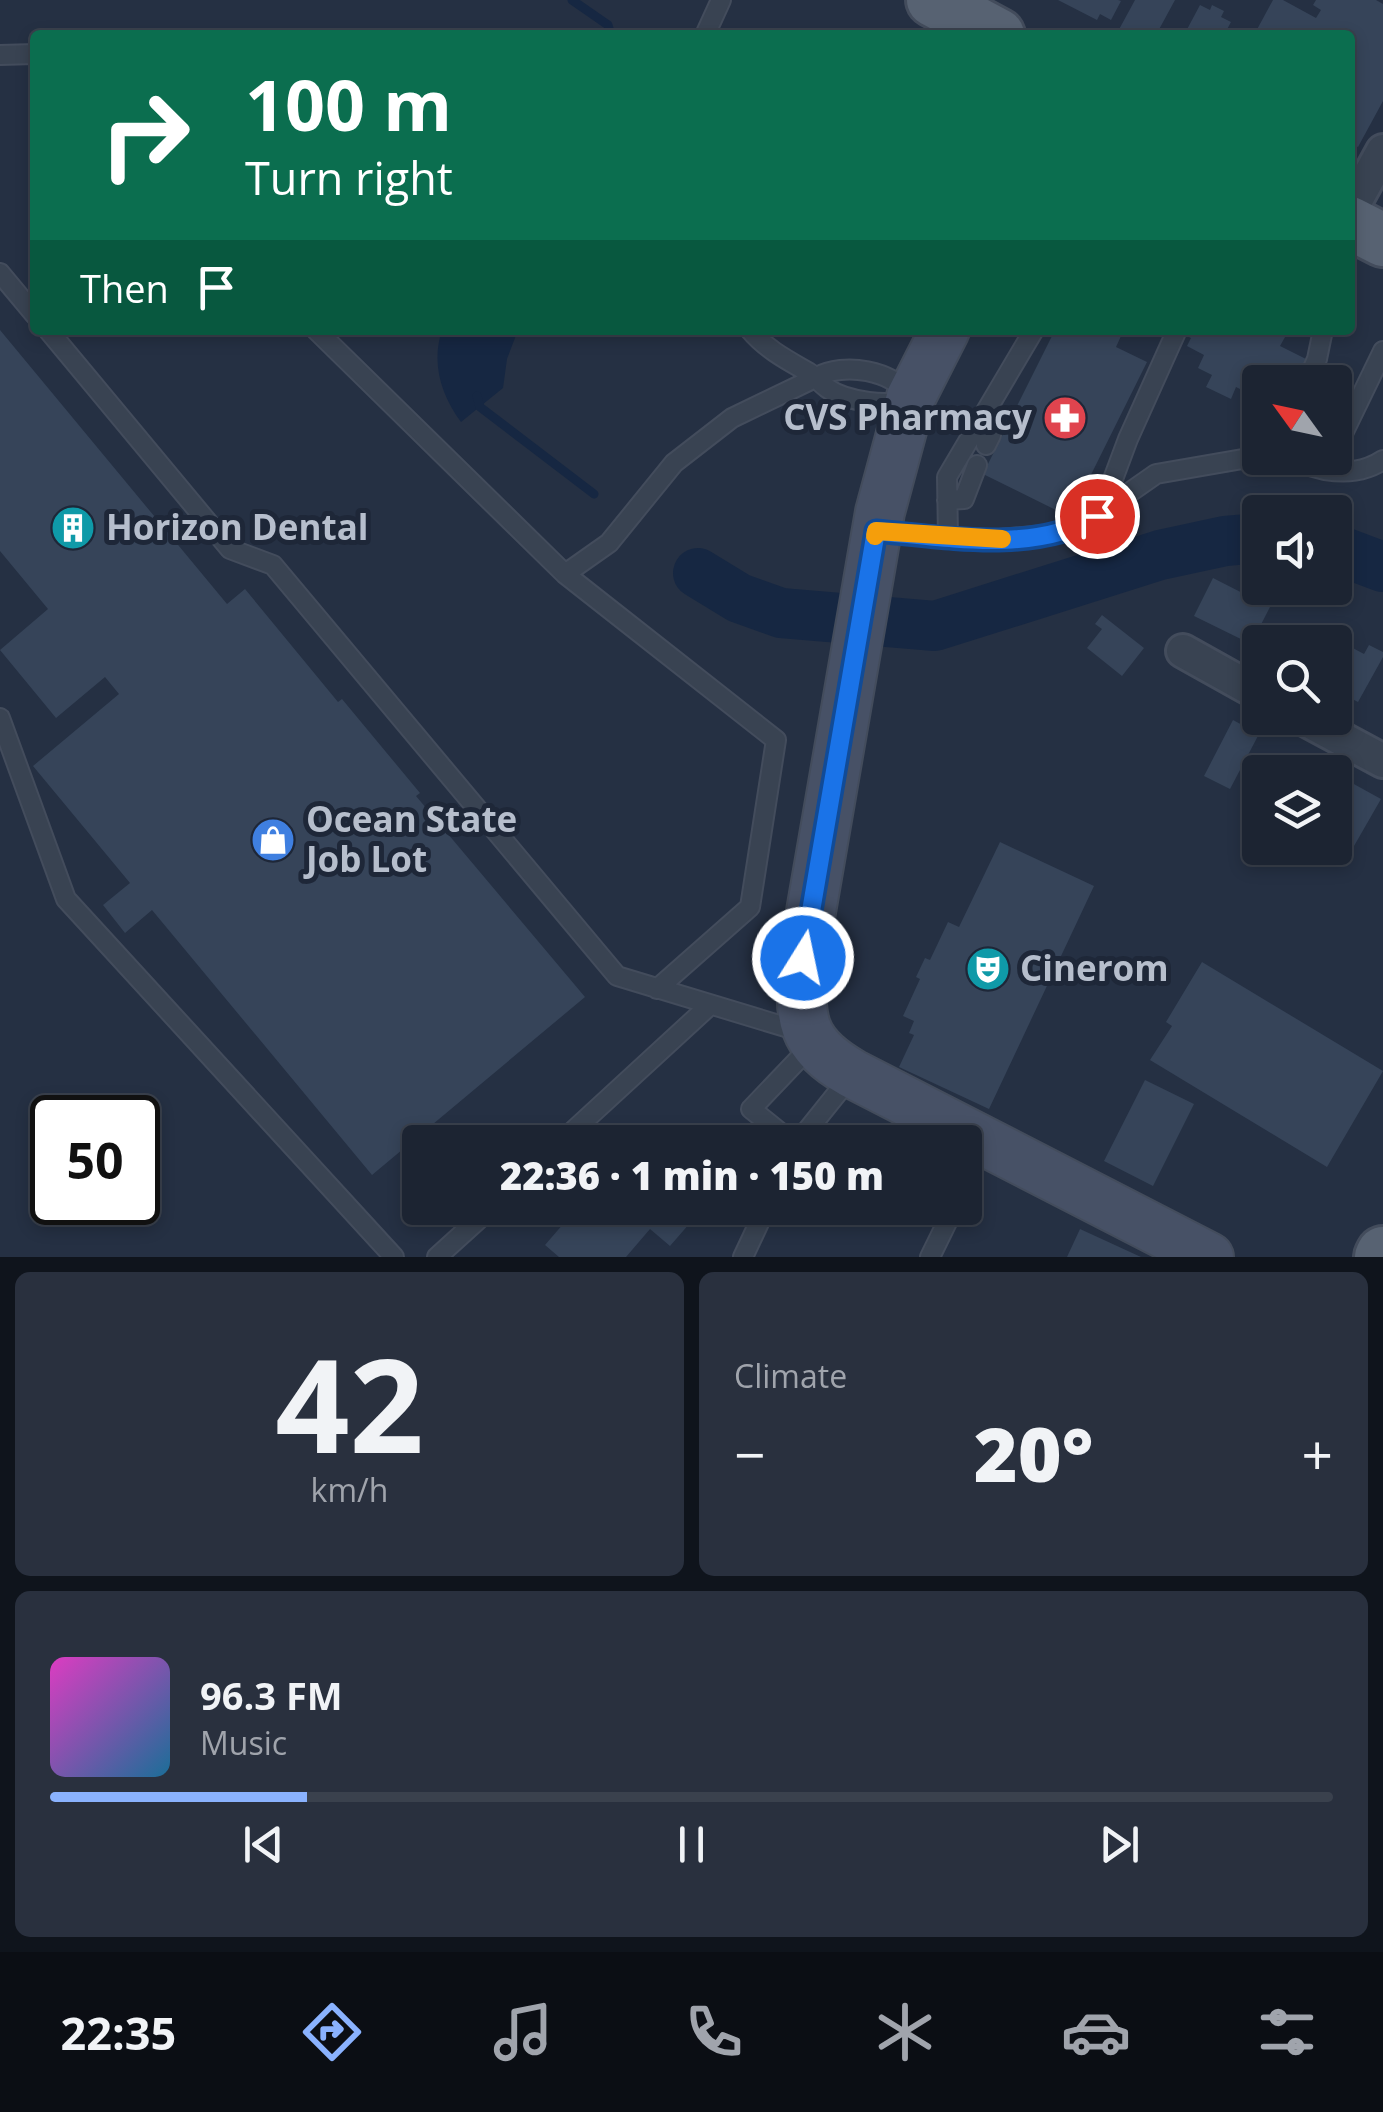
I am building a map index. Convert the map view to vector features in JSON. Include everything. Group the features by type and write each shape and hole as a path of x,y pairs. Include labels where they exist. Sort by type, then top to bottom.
{"main road":[{"path":"934,0 989,30"},
{"path":"924,1125 810,1039 801,996 803,958 876,531 911,396 942,335"},
{"path":"982,1164 1209,1257"}],"street":[{"path":"1365,232 1383,150"},
{"path":"1182,651 1242,684"},
{"path":"1335,735 1383,761"}],"lane":[{"path":"707,30 722,0"},
{"path":"0,55 30,54"},
{"path":"0,273 30,309"},
{"path":"52,335 230,549 273,565 618,976 810,1039 751,1109 772,1125"},
{"path":"321,335 564,574 776,740 750,906 658,989"},
{"path":"754,335 764,346 816,377"},
{"path":"948,537 947,476 1031,335"},
{"path":"1099,514 1175,335"},
{"path":"1315,365 1322,335"},
{"path":"1352,415 1383,350"},
{"path":"564,574 609,542 674,464 732,418 842,368 895,380 911,396"},
{"path":"979,420 991,435 986,445"},
{"path":"876,531 988,540 1046,535 1080,527 1156,474 1242,459"},
{"path":"1352,472 1383,460"},
{"path":"948,500 964,499 977,465"},
{"path":"0,718 66,899 394,1257"},
{"path":"580,1125 709,1006"},
{"path":"810,1125 853,1074"},
{"path":"437,1257 472,1225"},
{"path":"743,1257 758,1225"},
{"path":"930,1257 946,1225"}],"water":[{"path":"441,335 516,335 507,359 503,388 461,422 440,378"}],"building":[{"path":"1058,0 1121,1 1111,20 1100,14 1097,20"},
{"path":"1135,0 1175,0 1159,30 1119,30"},
{"path":"1273,0 1283,0 1316,18 1321,10 1313,5 1316,0 1376,0 1383,4 1383,101 1358,147 1355,30 1257,30"},
{"path":"1200,5 1224,11 1221,17 1231,22 1227,30 1187,30"},
{"name":"Ocean State Job Lot","path":"0,330 227,604 245,589 338,702 342,699 420,793 416,796 585,997 432,1125 402,1125 402,1150 372,1175 152,910 125,933 103,905 130,883 33,766 119,694 105,677 56,718 0,650 48,609 0,551"},
{"name":"CVS Pharmacy","path":"1052,335 1119,335 1116,347 1147,362 1070,517 983,474"},
{"path":"1185,335 1286,335 1280,346 1306,359 1303,365 1242,365 1242,390 1236,387 1231,399 1206,387 1212,375 1198,368 1204,355 1187,346 1191,338"},
{"path":"1213,578 1242,593 1242,605 1270,607 1261,625 1242,625 1242,640 1194,616"},
{"path":"1102,615 1144,648 1122,676 1087,648 1102,629 1095,624"},
{"path":"1369,645 1383,652 1383,657 1358,702 1352,699 1352,648 1364,654"},
{"path":"1233,720 1242,725 1242,735 1258,735 1248,755 1242,755 1242,766 1230,789 1204,776"},
{"path":"1352,783 1381,799 1352,845"},
{"name":"Cinerom","path":"1000,842 1094,886 989,1109 899,1067 914,1035 909,1033 914,1021 903,1016 920,979 916,977 925,958 930,960 948,922 959,927"},
{"path":"1202,962 1383,1071 1327,1167 1150,1060 1172,1026 1166,1022"},
{"path":"1145,1080 1194,1104 1153,1186 1104,1161"},
{"path":"562,1225 688,1225 670,1246 650,1229 626,1257 559,1257 545,1245"},
{"path":"1080,1229 1141,1257 1067,1257"}],"waterway":[{"path":"572,0 610,30"},
{"path":"477,396 480,407 594,494"},
{"path":"698,573 739,598 781,613 935,626 1160,555 1242,540"},
{"path":"1352,555 1383,567"}],"slow traffic":[{"path":"875,536 876,531 1002,539"}],"place":[{"name":"CVS Pharmacy","path":"1065,418"},
{"name":"Horizon Dental","path":"73,528"},
{"name":"Ocean State Job Lot","path":"273,840"},
{"name":"Cinerom","path":"988,969"}],"route":[{"path":"803,958 876,531 988,540 1046,535 1080,527 1097,516"}]}
